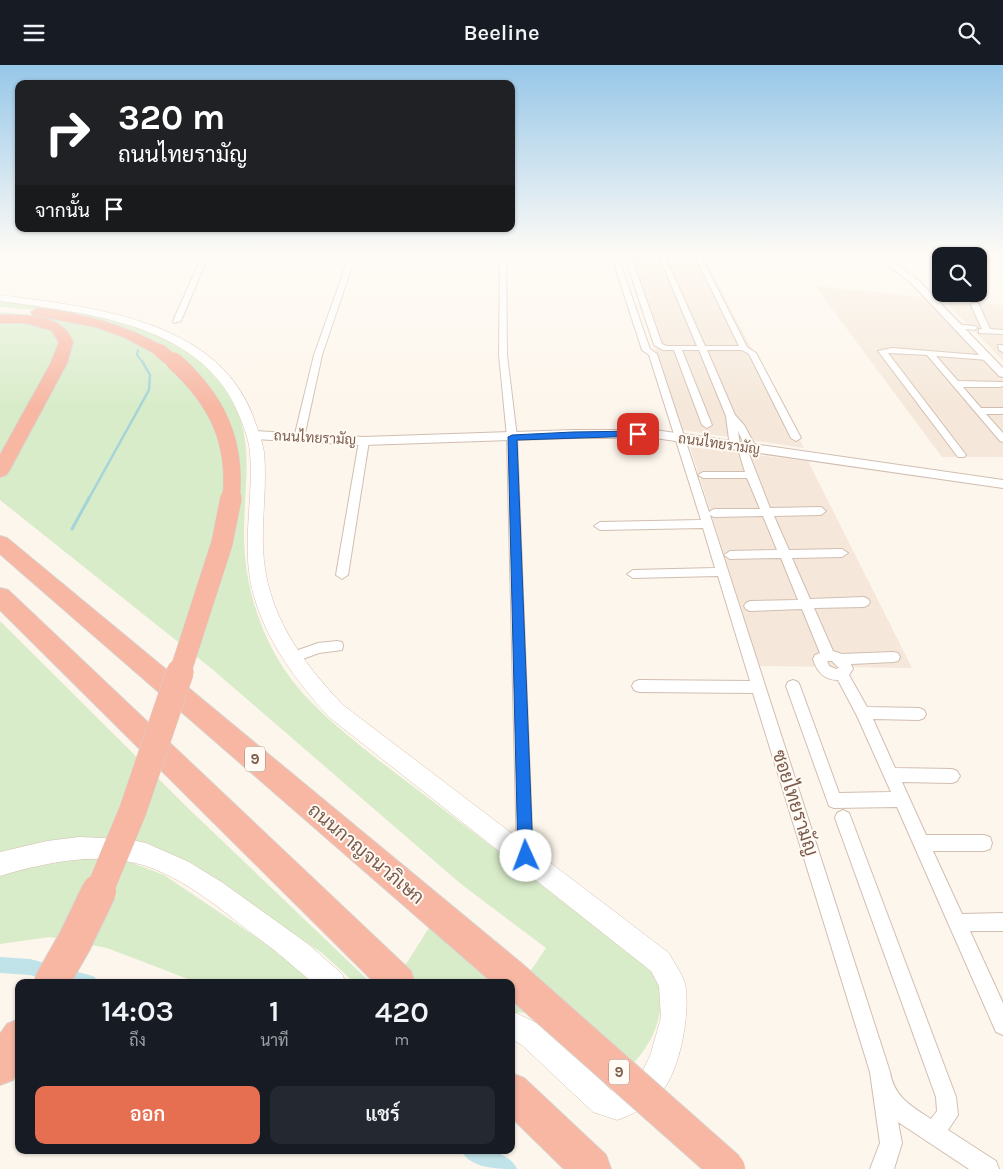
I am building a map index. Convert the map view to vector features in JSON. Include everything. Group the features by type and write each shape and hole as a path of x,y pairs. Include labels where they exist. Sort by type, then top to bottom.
{"highway":[{"path":"0,308 48,313 94,323 146,342 159,350 197,383 216,408 231,455 233,478 231,502 216,562 153,758 113,864 54,979"},
{"path":"0,319 25,319 47,323 56,327 66,342 59,363 0,471"},
{"name":"ถนนกาญจนาภิเษก","path":"0,543 514,979"},
{"path":"0,596 396,979"},
{"name":"ถนนกาญจนาภิเษก","path":"515,979 728,1169"},
{"path":"0,1067 15,1043"},
{"path":"515,1095 592,1169"}],"main road":[{"path":"51,306 94,311 125,319 157,331 196,351 224,374 247,410 254,435 256,458 254,551 259,581 272,625 292,659 310,684 336,711 526,856 660,962 672,984 674,1018 663,1060 653,1080 628,1102 617,1106 602,1101 533,1036 515,1026"},
{"path":"0,864 37,855 99,847 128,851 155,858 188,875 244,912 313,963 329,979"}],"street":[{"path":"177,321 184,306"},
{"path":"299,438 318,355 335,306"},
{"path":"503,306 503,355 512,437 526,856"},
{"name":"ซอยไทยรามัญ","path":"631,306 646,350 653,354 680,438 710,519 722,572 880,1071 891,1143 886,1161 881,1169"},
{"path":"645,306 658,345 666,349 744,347"},
{"path":"683,306 731,416 747,448"},
{"path":"723,306 744,347 752,353 796,438"},
{"path":"938,306 991,361 1001,379 955,384"},
{"path":"975,306 983,330"},
{"path":"959,327 1003,332"},
{"path":"677,348 707,425"},
{"path":"961,455 882,351 929,353 960,357 972,361 991,361"},
{"path":"929,353 1003,439"},
{"path":"978,411 1003,411"},
{"path":"731,416 739,425 747,448 751,469 785,555 807,604 863,713 1001,1018"},
{"name":"ถนนไทยรามัญ","path":"254,435 364,441 573,434 655,434 1003,484"},
{"path":"342,575 364,441"},
{"path":"703,475 751,469"},
{"path":"600,526 710,519 767,512 821,511"},
{"path":"730,555 842,553"},
{"path":"633,574 722,572"},
{"path":"750,606 864,602"},
{"path":"292,659 318,648 337,646"},
{"path":"837,663 893,657"},
{"path":"638,686 758,687"},
{"path":"793,686 834,801 901,799"},
{"path":"863,713 919,715"},
{"path":"890,775 952,776"},
{"path":"843,818 946,1097 948,1115 932,1133"},
{"path":"921,843 984,843"},
{"path":"957,923 1003,922"},
{"path":"882,1084 896,1108 988,1169"}],"shaded area":[{"path":"640,306 729,306 804,448 682,430"},
{"path":"829,306 935,306 1003,377 1003,457 942,457"},
{"path":"949,306 1003,306 1003,361 982,339"},
{"path":"690,447 808,461 912,668 759,666"}],"green space":[{"path":"31,306 84,313 140,328 166,339 189,353 210,371 226,390 236,408 243,427 246,445 244,529 248,576 260,622 281,665 311,702 351,738 613,938 658,980 662,995 655,1029 638,1058 613,1087 531,1013 515,1012 515,994 546,948 461,884 212,669 0,500 0,312 59,319 98,328 135,343 151,353 163,348 136,334 48,311 0,307"},
{"path":"0,621 191,811 367,979 351,979 322,953 190,865 143,846 0,855"},
{"path":"85,855 130,862 164,875 281,954 310,979 188,979 107,948 50,937 0,944 0,874"},
{"path":"432,923 496,979 397,979"}],"waterway":[{"path":"138,350 137,355 143,363"},
{"path":"88,500 149,390 150,375 142,361"},
{"path":"72,529 89,498"},
{"path":"0,965 30,967 74,979"},
{"path":"479,1154 507,1169"}],"route":[{"path":"526,856 512,437 573,434 638,434"}]}
